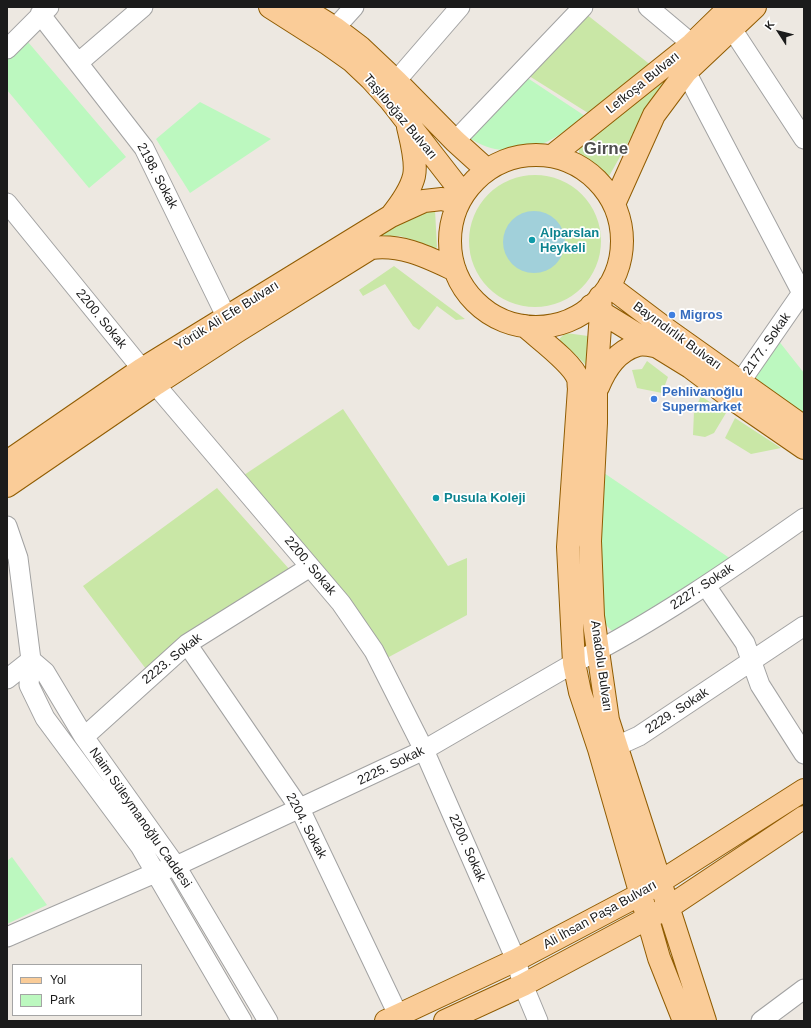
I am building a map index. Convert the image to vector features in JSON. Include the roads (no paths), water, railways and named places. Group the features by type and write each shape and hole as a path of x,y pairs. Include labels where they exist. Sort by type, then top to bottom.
{"main road":[{"name":"Taşlıboğaz Bulvarı","path":"270,7 332,36 360,47 455,141 487,170"},
{"name":"Taşlıboğaz Bulvarı","path":"301,7 332,36 352,61 390,100 461,199"},
{"name":"Lefkoşa Bulvarı","path":"552,156 692,44 730,7"},
{"name":"Lefkoşa Bulvarı","path":"614,204 654,114 686,72 755,7"},
{"path":"391,216 405,196 414,176 413,148 406,122"},
{"path":"536,154 552,156 567,161 591,174 600,182 608,193 618,216 622,237 619,264 600,300 575,317 560,324 544,326 511,324 484,310 473,300 462,285 455,270 451,256 451,227 461,199 472,183 487,170 503,161 519,156 536,154"},
{"name":"Yörük Ali Efe Bulvarı","path":"7,462 149,377 231,324 353,240 391,216 424,201 461,199"},
{"name":"Yörük Ali Efe Bulvarı","path":"231,324 371,248 385,246 402,248 455,270"},
{"path":"600,300 654,346 690,367 736,390 804,448"},
{"name":"Bayındırlık Bulvarı","path":"600,300 666,329 736,390 804,427"},
{"name":"Anadolu Bulvarı","path":"600,300 590,541 593,616 608,720 608,748 641,894 659,958 684,1021"},
{"name":"Anadolu Bulvarı","path":"525,326 558,355 578,379 579,388 568,547 574,663 580,692 608,748 660,882 705,1021"},
{"path":"596,392 604,374 619,355 640,345 654,346"},
{"name":"Yörük Ali Efe Bulvarı","path":"7,486 149,377"},
{"name":"Ali İhsan Paşa Bulvarı","path":"395,1019 516,960 641,894 804,790"},
{"name":"Ali İhsan Paşa Bulvarı","path":"445,1021 523,985 648,918 669,906 804,817"}],"street":[{"path":"78,63 143,7"},
{"path":"332,36 354,7"},
{"path":"396,81 460,7"},
{"path":"455,141 583,7"},
{"path":"648,7 692,44"},
{"path":"7,49 45,11"},
{"name":"2198. Sokak","path":"45,11 78,63 144,148 231,324"},
{"path":"732,29 802,130"},
{"path":"686,72 803,291"},
{"name":"2200. Sokak","path":"7,203 149,377 341,603 374,651 424,750 516,960 523,985 538,1021"},
{"name":"2177. Sokak","path":"736,390 803,291"},
{"name":"2227. Sokak","path":"598,651 706,586 804,518"},
{"name":"Naim Süleymanoğlu Caddesi","path":"7,526 18,558 31,660 29,685 45,718 140,846 242,1021"},
{"name":"2223. Sokak","path":"84,737 187,644 310,567"},
{"path":"706,586 744,642 760,685 804,754"},
{"name":"2229. Sokak","path":"608,748 639,736 804,626"},
{"name":"2204. Sokak","path":"187,644 300,809 395,1019"},
{"name":"2225. Sokak","path":"7,937 155,873 176,866 424,750 574,663 598,651"},
{"path":"7,679 31,660"},
{"name":"Naim Süleymanoğlu Caddesi","path":"31,660 45,672 84,737 176,866 268,1021"},
{"path":"761,1021 804,989"}],"water":[{"path":"534,211 546,214 556,220 562,230 565,242 562,254 556,264 546,270 534,273 522,270 512,264 506,254 503,242 506,230 512,220 522,214"}],"place":[{"name":"Alparslan Heykeli","path":"532,240"},
{"name":"Migros","path":"672,315"},
{"name":"Pehlivanoğlu Supermarket","path":"654,399"},
{"name":"Pusula Koleji","path":"436,498"}],"district":[{"name":"Girne","path":"606,149"}]}
